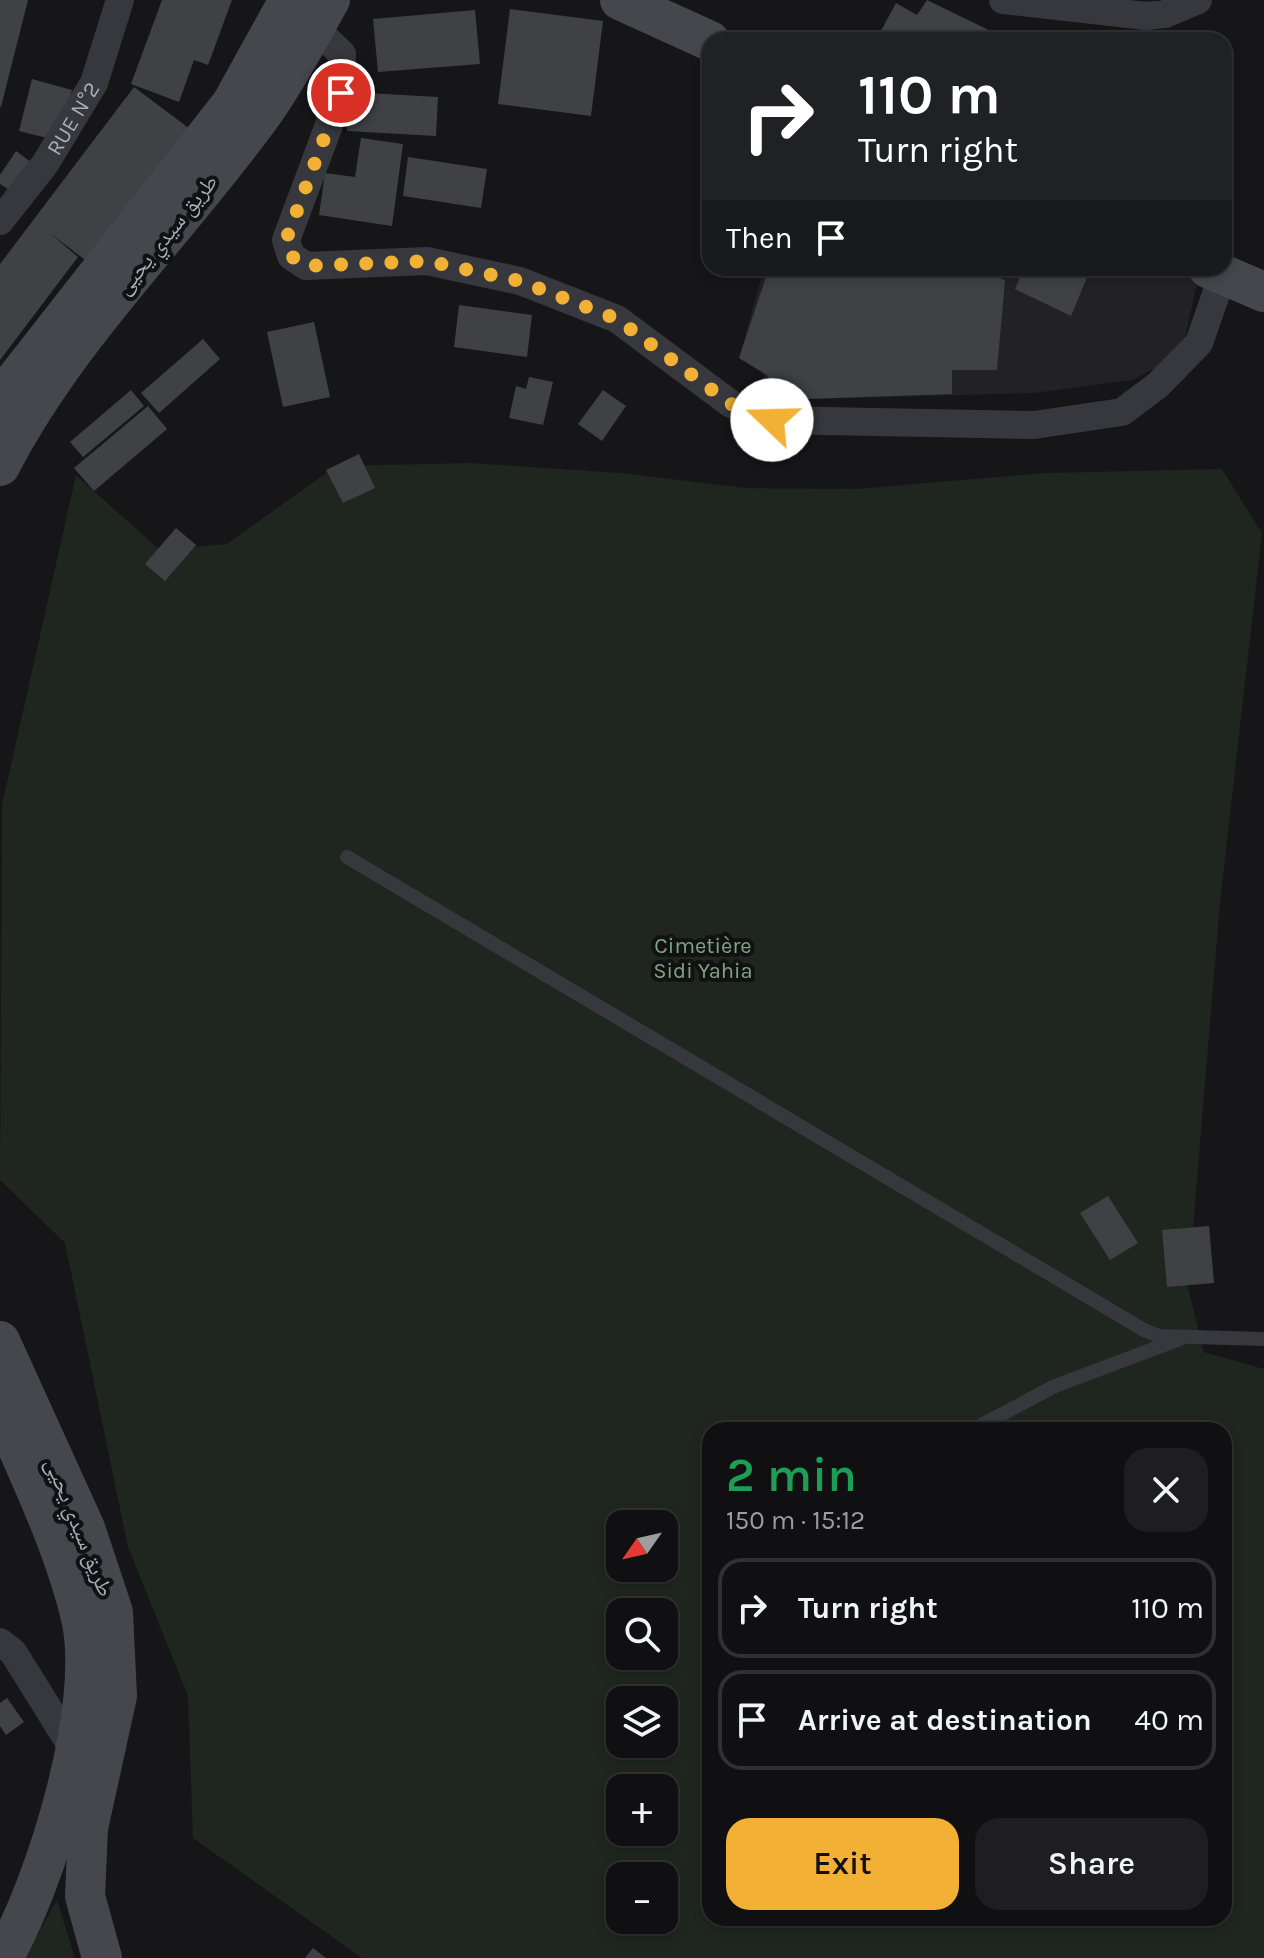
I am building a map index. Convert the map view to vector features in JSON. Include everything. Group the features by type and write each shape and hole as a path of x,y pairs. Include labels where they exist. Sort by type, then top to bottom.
{"main road":[{"path":"311,9 344,0"},
{"path":"623,1 702,37"},
{"name":"طريق سيدي يحيى","path":"0,407 16,379 232,103 311,9"},
{"name":"طريق سيدي يحيى","path":"0,466 19,430 73,351 266,109 311,9"},
{"path":"1227,276 1264,292"},
{"name":"طريق سيدي يحيى","path":"0,1341 85,1528 113,1612 117,1696 88,1828 85,1896 102,1958"},
{"name":"طريق سيدي يحيى","path":"0,1407 67,1566 82,1621 84,1688 61,1810 26,1918 3,1958"}],"street":[{"name":"RUE N°2","path":"0,221 45,164 94,83 120,0"},
{"path":"1003,0 1146,16 1165,14 1198,0"},
{"path":"311,9 342,54 341,93 286,240 291,256 306,266 427,261 520,281 617,319 731,404 772,420 1034,425 1122,412 1158,385 1199,343 1215,276"},
{"path":"0,1642 13,1652 74,1750"}],"lane":[{"path":"347,857 1144,1330 1159,1336 1264,1339"},
{"path":"987,1422 1055,1386 1187,1336"}],"shaded area":[{"path":"762,276 1191,276 1198,279 1184,342 1160,366 1132,380 1034,393 775,400 762,372 739,358"}],"green space":[{"name":"Cimetière Sidi Yahia","path":"471,463 621,473 746,488 856,489 1046,473 1222,469 1262,533 1220,903 1188,1288 1204,1352 1264,1369 1264,1958 362,1958 193,1838 188,1696 128,1547 65,1243 0,1180 2,805 76,475 160,550 227,544 336,466"},
{"path":"57,1900 75,1958 25,1958"}],"building":[{"path":"0,0 28,0 1,107 0,107"},
{"path":"162,0 232,0 208,65 194,60 179,102 131,84"},
{"path":"927,0 993,32 880,32 896,3 917,15"},
{"path":"510,9 603,21 591,116 498,104"},
{"path":"475,10 480,64 378,72 373,19"},
{"path":"32,79 72,90 59,141 19,131"},
{"path":"134,87 190,129 89,263 50,233 78,257 0,360 0,264"},
{"path":"350,92 438,97 436,136 347,131"},
{"path":"361,138 403,144 392,226 319,215 325,173 355,177"},
{"path":"16,151 35,165 16,194 0,184 0,175"},
{"path":"408,157 487,169 481,208 403,196"},
{"path":"766,276 993,276 1005,280 997,370 952,370 952,394 775,400 767,375 739,358"},
{"path":"1021,276 1088,276 1071,316 1015,289"},
{"path":"459,305 532,315 527,357 454,347"},
{"path":"314,322 330,397 283,407 267,332"},
{"path":"203,339 220,359 159,413 141,393"},
{"path":"529,377 553,382 543,425 509,418 516,386 526,389"},
{"path":"131,390 144,406 83,457 70,442"},
{"path":"603,390 626,406 602,441 578,424"},
{"path":"148,406 167,429 94,491 74,468"},
{"path":"359,454 375,488 343,503 326,470"},
{"path":"176,528 196,545 165,581 145,564"},
{"path":"1108,1196 1138,1243 1110,1260 1080,1213"},
{"path":"1209,1226 1214,1283 1167,1287 1162,1230"},
{"path":"7,1698 24,1722 6,1735 0,1726 0,1703"},
{"path":"313,1948 326,1958 305,1958"}],"route":[{"path":"341,93 286,240 291,256 306,266 427,261 520,281 617,319 731,404 772,420"}]}
